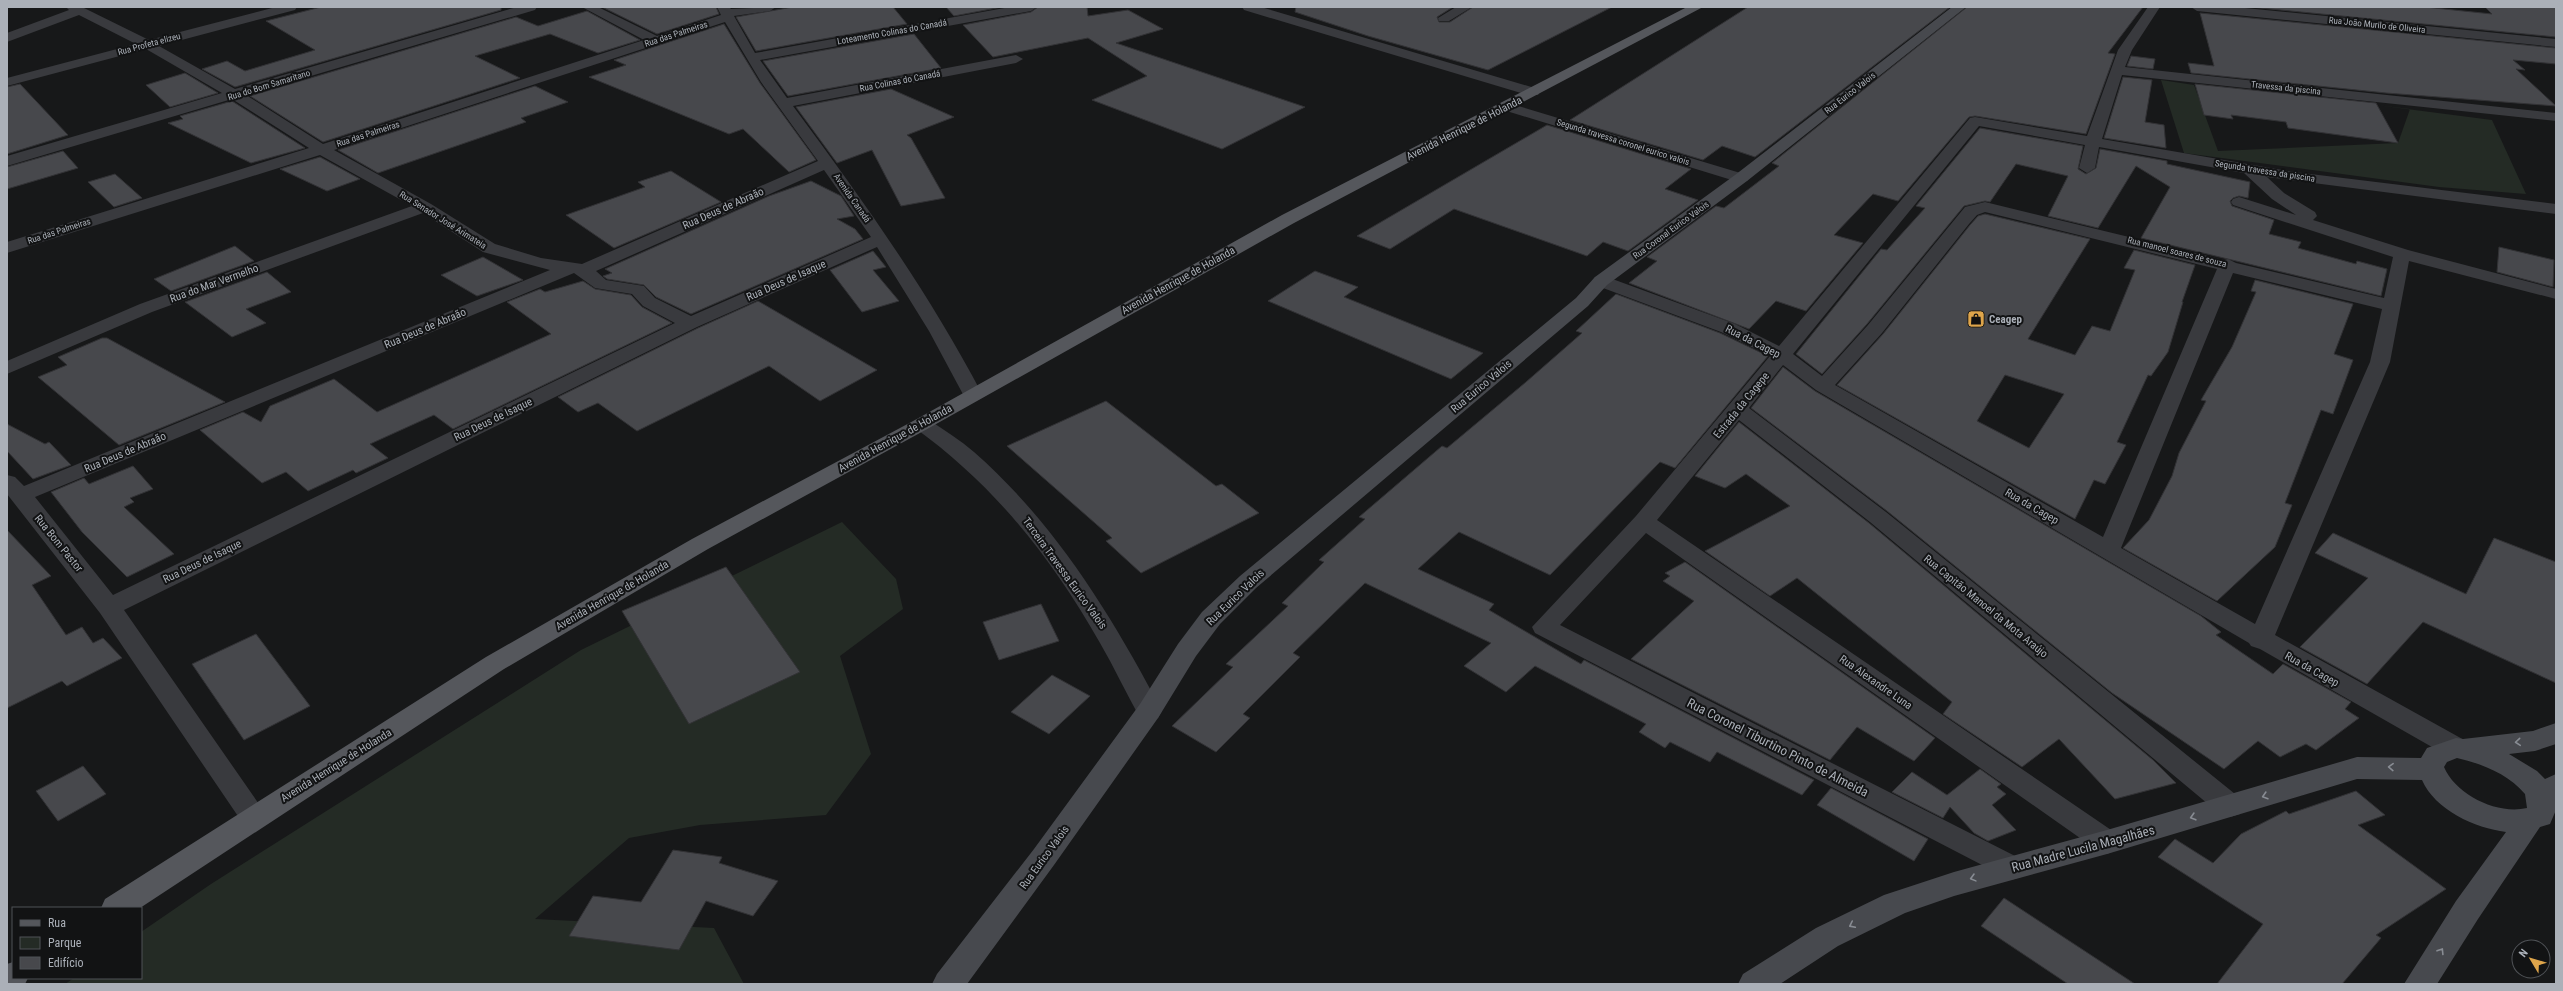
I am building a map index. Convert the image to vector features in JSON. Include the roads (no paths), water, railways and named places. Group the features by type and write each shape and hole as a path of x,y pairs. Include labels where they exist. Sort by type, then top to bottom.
{"main road":[{"name":"Avenida Henrique de Holanda","path":"118,907 254,816 502,659 700,544 922,424 972,394 1288,219 1697,7"},
{"name":"Rua Eurico Valois","path":"1741,178 1960,7"},
{"name":"Rua Coronal Eurico Valois","path":"1601,281 1741,178"},
{"name":"Rua Eurico Valois","path":"948,984 1044,857 1149,710 1187,650 1211,618 1248,582 1582,302 1601,281"},
{"path":"2543,805 2514,823 2497,820 2460,804 2435,780 2430,769 2430,760 2436,754 2456,748 2535,741 2556,733"},
{"path":"2456,748 2495,758 2514,768 2530,781 2540,795 2543,805"},
{"name":"Rua Madre Lucila Magalhães","path":"1754,984 1827,938 1895,904 1954,884 2107,842 2357,768 2430,769"},
{"path":"2420,984 2467,910 2543,805"}],"street":[{"name":"Rua Profeta elizeu","path":"7,82 291,7"},
{"name":"Rua do Bom Samaritano","path":"7,161 531,7"},
{"path":"588,7 655,40"},
{"name":"Rua das Palmeiras","path":"7,248 321,149 655,40 726,13 770,7"},
{"name":"Loteamento Colinas do Canadá","path":"753,57 1031,7"},
{"path":"1248,7 1533,92"},
{"path":"1274,16 1296,7"},
{"path":"1444,18 1466,7"},
{"path":"2087,168 2092,142 2125,50 2154,7"},
{"name":"Rua João Murilo de Oliveira","path":"2197,7 2556,43"},
{"name":"Rua Senador José Arimateia","path":"75,9 146,45 235,95 321,149 425,207 489,248 538,264 578,268"},
{"path":"7,38 75,9"},
{"name":"Avenida Canadá","path":"726,13 753,57 881,239 947,344 972,394"},
{"name":"Rua Colinas do Canadá","path":"785,103 1016,59"},
{"name":"Travessa da piscina","path":"2117,70 2556,117"},
{"name":"Segunda travessa coronel eurico valois","path":"1505,106 1741,178"},
{"name":"Segunda travessa da piscina","path":"1975,121 2250,170 2556,209"},
{"name":"Estrada da Cagepe","path":"1544,627 1644,521 1738,410 1781,354 1975,121"},
{"name":"Rua Deus de Abraão","path":"14,489 578,268 827,163"},
{"path":"2250,170 2278,196 2330,230"},
{"path":"2238,202 2402,254 2556,294"},
{"name":"Rua do Mar Vermelho","path":"7,368 146,308 425,207"},
{"name":"Rua manoel soares de souza","path":"1823,386 1875,329 1963,220 1976,208 1997,208 2393,306"},
{"name":"Rua Deus de Isaque","path":"109,607 690,323 881,239"},
{"path":"2260,640 2380,362 2393,306 2402,254"},
{"path":"2108,549 2228,264"},
{"path":"578,268 601,284 638,290 649,302 690,323"},
{"name":"Rua da Cagep","path":"1601,281 1728,328 1781,354 1823,386 2108,549 2260,640 2456,748"},
{"name":"Rua Capitão Manoel da Mota Araújo","path":"1738,410 1878,517 2230,806"},
{"name":"Terceira Travessa Eurico Valois","path":"922,424 965,456 1033,525 1117,647 1149,710"},
{"name":"Rua Bom Pastor","path":"14,489 109,607 254,816"},
{"name":"Rua Alexandre Luna","path":"1644,521 2107,842"},
{"name":"Rua Coronel Tiburtino Pinto de Almeida","path":"1544,627 2012,868"}],"place":[{"name":"Ceagep","path":"1976,319"}]}
